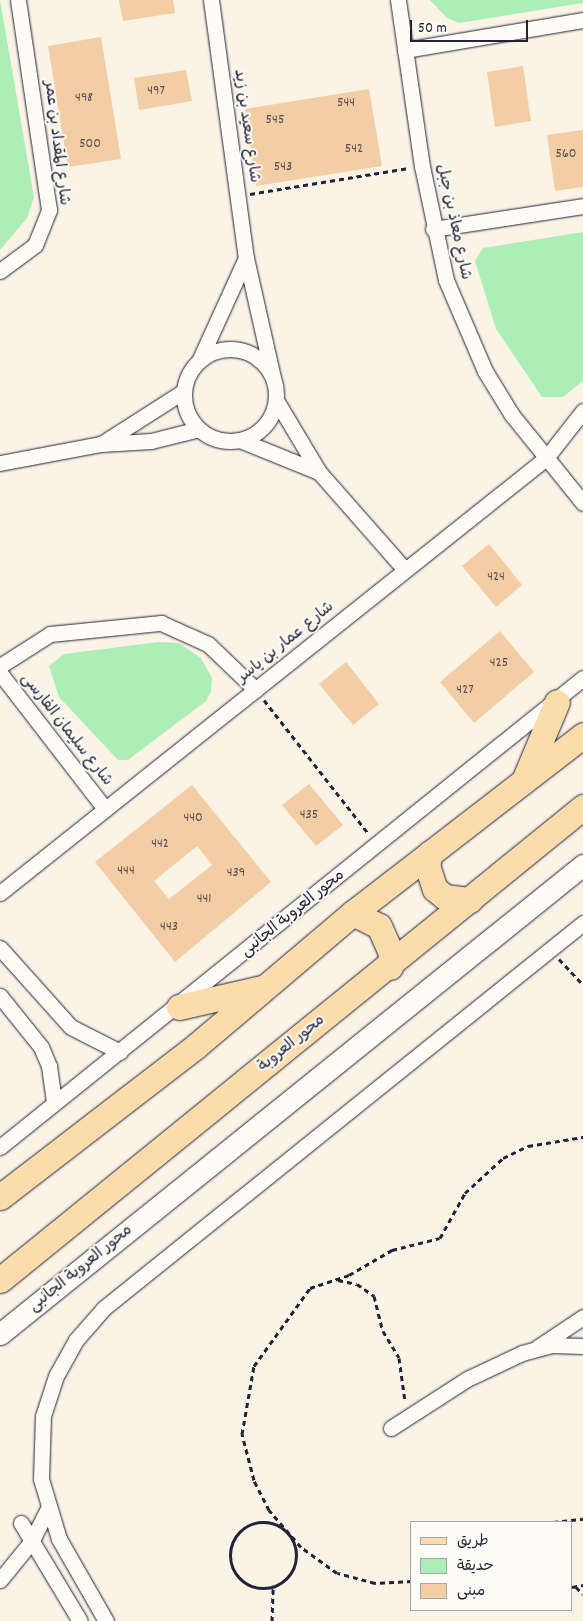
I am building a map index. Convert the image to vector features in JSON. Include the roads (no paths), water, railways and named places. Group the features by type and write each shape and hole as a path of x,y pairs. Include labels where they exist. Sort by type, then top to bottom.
{"main road":[{"path":"525,779 557,702"},
{"path":"0,1197 267,987 353,913 583,735"},
{"name":"محور العروبة","path":"0,1280 390,967 583,807"},
{"path":"430,853 429,878 435,889 445,897 470,900"},
{"path":"353,913 379,926 391,952 390,967"},
{"path":"179,1007 267,987"}],"street":[{"name":"شارع المقداد بن عمر","path":"0,271 35,245 49,210 18,0"},
{"name":"شارع سعيد بن زيد","path":"211,0 246,258 273,378"},
{"name":"شارع معاذ بن جبل","path":"398,0 422,166 433,229 446,280 485,371 546,458 583,502"},
{"path":"405,50 583,20"},
{"path":"433,229 583,206"},
{"path":"246,258 184,392 185,406 199,429 225,441 240,440 319,472"},
{"path":"199,361 221,349 246,352 267,366 273,378 276,400 319,472 404,570"},
{"path":"101,444 184,392"},
{"path":"240,440 268,421 276,400"},
{"name":"شارع عمار بن ياسر","path":"0,893 546,458 583,411"},
{"path":"0,464 101,444 151,441 199,429"},
{"path":"0,666 50,634 161,623 208,644 256,690"},
{"name":"شارع سليمان الفارسى","path":"0,673 105,809"},
{"name":"محور العروبة الجانبى","path":"0,1147 179,1007 557,702 583,678"},
{"name":"محور العروبة الجانبى","path":"0,1334 583,865"},
{"path":"106,1621 58,1539 48,1508 40,1458 44,1416 56,1376 89,1323 583,923"},
{"path":"0,948 71,1027 120,1052"},
{"path":"0,996 42,1047 51,1072 54,1103"},
{"path":"391,1428 467,1379 538,1347 583,1317"},
{"path":"538,1347 583,1346"},
{"path":"0,1580 31,1542 48,1508"},
{"path":"21,1523 80,1621"}]}
